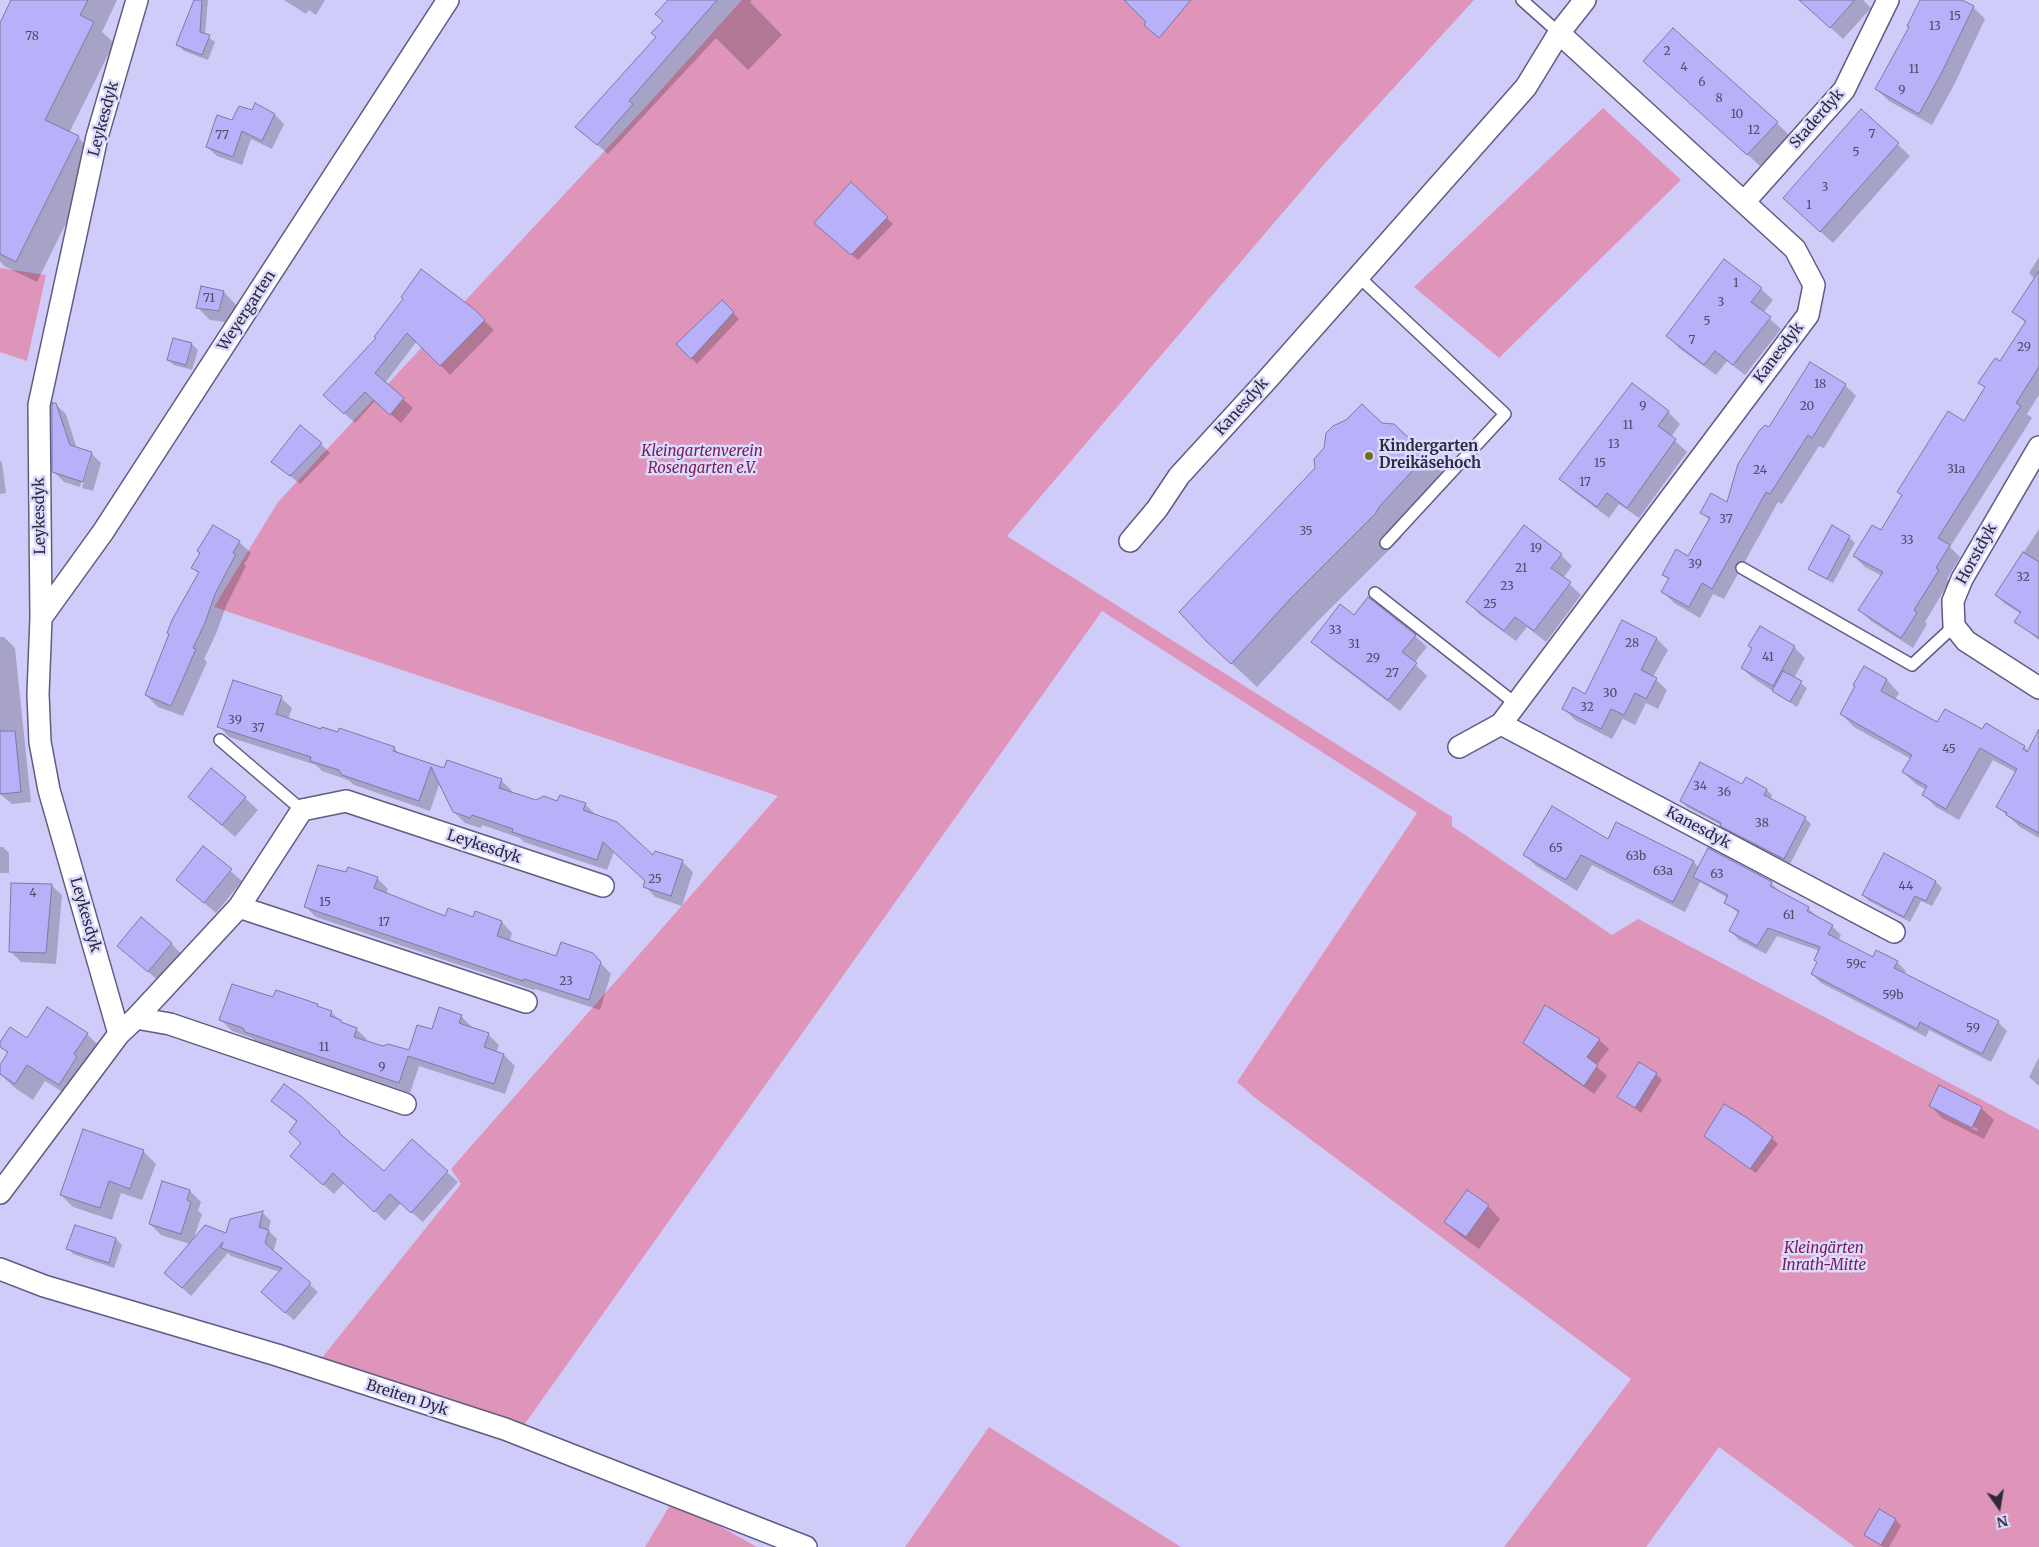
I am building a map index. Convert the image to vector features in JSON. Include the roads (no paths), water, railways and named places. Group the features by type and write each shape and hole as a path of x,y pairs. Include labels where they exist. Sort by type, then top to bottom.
{"street":[{"name":"Leykesdyk","path":"119,1034 49,790 42,752 38,694 41,618 39,405 98,137 137,0"},
{"name":"Weyergarten","path":"41,618 103,532 448,0"},
{"name":"Kanesdyk","path":"1130,541 1179,476 1266,381 1526,86 1559,33 1585,0"},
{"name":"Staderdyk","path":"1745,201 1844,90 1888,0"},
{"name":"Kanesdyk","path":"1459,747 1501,724 1808,315 1814,285 1796,249 1559,33"},
{"name":"Horstdyk","path":"1954,626 1953,601 1962,579 2039,447"},
{"path":"1954,626 1966,641 2039,688"},
{"name":"Kanesdyk","path":"1501,724 1894,932"},
{"name":"Leykesdyk","path":"302,810 346,801 603,886"},
{"path":"0,1193 119,1034 239,907 302,810"},
{"path":"239,907 526,1002"},
{"path":"136,1018 170,1024 405,1104"},
{"name":"Breiten Dyk","path":"0,1269 44,1286 277,1355 505,1430 806,1547"}],"lane":[{"name":"Kanesdyk","path":"1522,0 1559,33"},
{"path":"1358,276 1505,414 1386,543"},
{"path":"1742,568 1912,665 1954,626"},
{"path":"1375,593 1516,704"},
{"path":"220,740 302,810"}],"place":[{"name":"Kindergarten Dreikäsehoch","path":"1369,456"}],"park label":[{"name":"Kleingartenverein Rosengarten e.V.","path":"702,460"},
{"name":"Kleingärten Inrath-Mitte","path":"1824,1258"}]}
